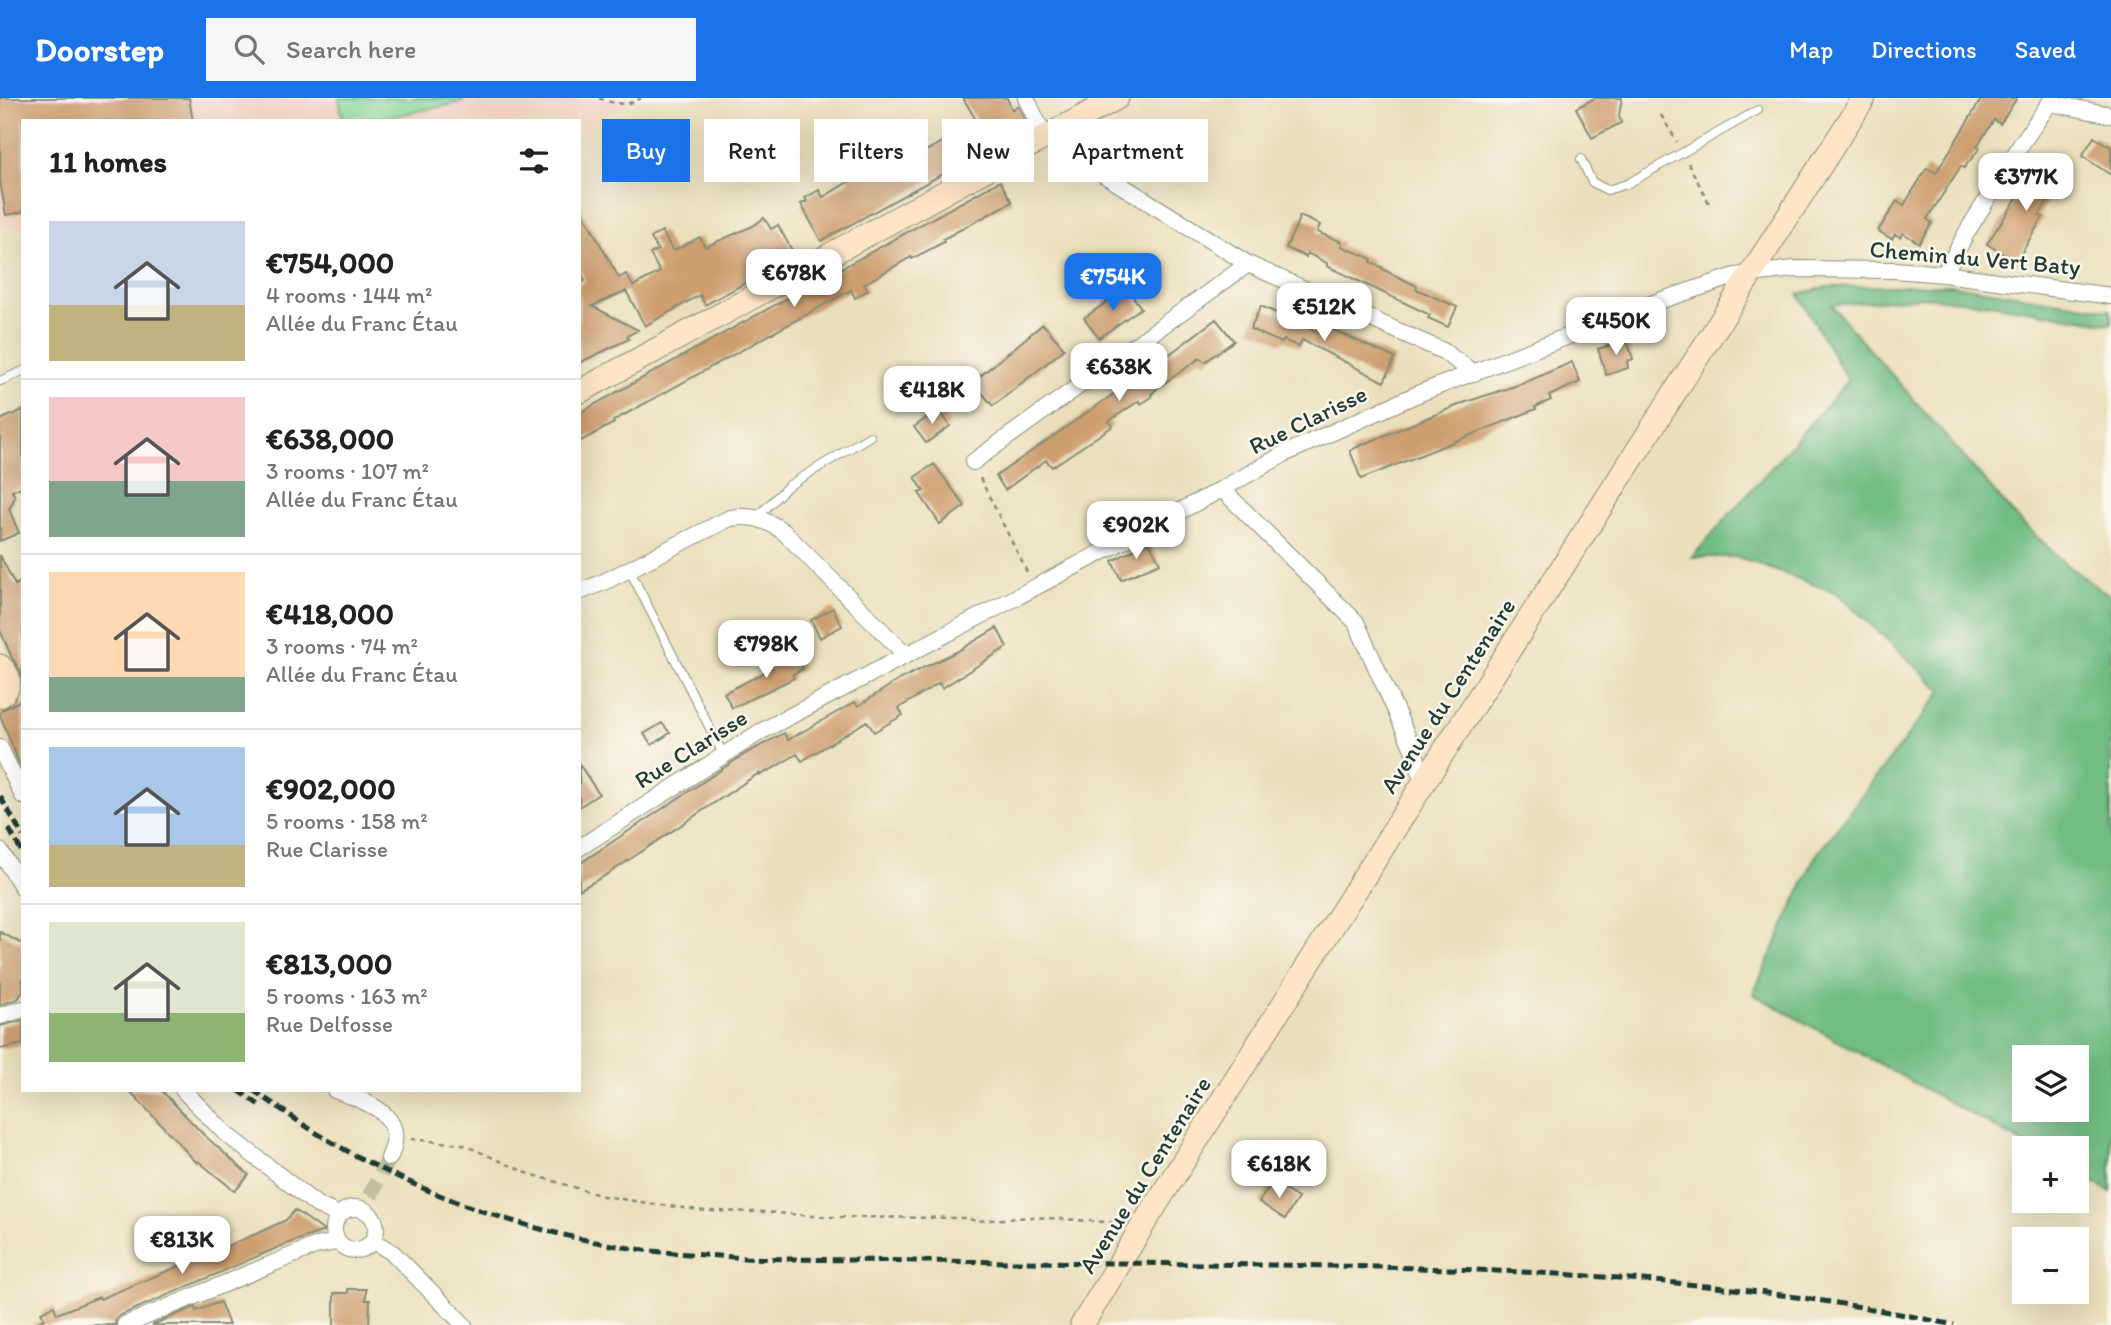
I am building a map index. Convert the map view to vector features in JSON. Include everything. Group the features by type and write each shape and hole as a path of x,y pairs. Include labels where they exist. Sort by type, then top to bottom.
{"main road":[{"path":"581,391 1117,98"},
{"name":"Avenue du Centenaire","path":"1082,1325 1423,784 1864,98"}],"street":[{"path":"1026,98 1045,138 1248,264 1443,351 1474,373"},
{"path":"1944,274 2022,143 2052,100 2111,115"},
{"path":"972,462 1248,264"},
{"name":"Chemin du Vert Baty","path":"1751,273 1794,269 1894,270 2111,296"},
{"name":"Rue Clarisse","path":"581,847 760,732 1286,453 1346,424 1662,300 1735,275 1751,273"},
{"path":"1222,489 1356,622 1416,756 1423,784"},
{"path":"581,591 730,518 751,515 769,521 784,532 906,655"},
{"path":"0,748 21,792"},
{"path":"0,851 21,885"},
{"path":"0,1016 21,1010"},
{"path":"185,1092 224,1132 317,1205 339,1215"},
{"path":"340,1092 381,1109 392,1125 393,1151 389,1158"},
{"path":"367,1203 376,1227 373,1241 362,1250 355,1251 348,1250 337,1242 333,1228 339,1215 367,1203"},
{"path":"373,1241 393,1253 464,1325"},
{"path":"125,1325 315,1246 337,1242"}],"lane":[{"path":"1581,159 1592,182 1607,190 1627,184 1758,110"},
{"path":"0,381 21,372"},
{"path":"757,517 788,486 870,436"},
{"path":"629,569 723,754"}],"path":[{"path":"600,98 612,104 633,103 641,98"},
{"path":"1661,115 1711,207"},
{"path":"972,462 1035,588"},
{"path":"394,1138 462,1144 527,1173 603,1196 706,1211 825,1217 966,1218 976,1221 1033,1217 1143,1225"}],"shaded area":[{"path":"0,98 638,98 581,132 581,119 21,119 21,229 0,224"}],"green space":[{"path":"339,98 462,98 463,102 380,119 343,119"},
{"path":"1953,285 2111,310 2111,324 1990,304 1923,297 1831,305 2016,517 2069,567 2111,596 2111,1192 2089,1180 2089,1136 2012,1137 1753,994 1815,857 1942,691 1837,593 1738,557 1692,557 1848,381 1798,294 1827,287"}],"building":[{"path":"0,98 189,98 193,119 21,119 21,212 6,215 0,181"},
{"path":"963,98 1007,98 1012,110 1018,106 1024,119 976,119"},
{"path":"1595,98 1622,98 1619,115 1621,123 1592,138 1576,108"},
{"path":"1982,98 2017,98 2000,124 1994,120 1977,146 1980,148 1964,168 1961,166 1927,219 1932,223 1919,243 1903,233 1900,237 1895,234 1892,239 1878,231 1897,201 1904,205 1927,168 1936,173"},
{"path":"2094,137 2111,147 2111,175 2082,156"},
{"path":"942,142 942,174 821,241 801,204 807,201 805,198 819,190 823,197 848,182 928,182 928,150"},
{"path":"2041,161 2064,175 2039,215 2043,217 2016,262 1987,244"},
{"path":"1001,182 1012,202 864,284 868,290 855,298 851,290 581,441 581,412"},
{"path":"581,210 619,278 626,274 633,286 660,272 650,254 658,250 651,238 662,231 673,251 700,237 705,247 753,226 764,218 771,229 778,225 795,256 705,305 700,295 645,326 626,291 592,306 638,330 627,336 629,339 581,362 581,283 585,281 581,272"},
{"path":"1300,216 1320,225 1317,232 1342,242 1341,246 1372,259 1371,262 1382,269 1417,286 1416,289 1457,307 1448,327 1428,318 1430,315 1327,266 1327,263 1307,253 1306,257 1286,248"},
{"path":"1127,288 1141,308 1099,338 1084,318"},
{"path":"1261,306 1323,335 1327,327 1395,358 1384,382 1302,340 1299,347 1284,340 1282,343 1250,329"},
{"path":"1216,319 1234,341 1205,362 1200,358 1156,389 1152,397 1141,404 1139,401 1109,421 1113,426 1052,467 1046,460 1005,490 996,476 1158,363"},
{"path":"1043,324 1064,348 993,406 973,382"},
{"path":"1627,340 1633,359 1627,361 1628,368 1606,375 1598,349"},
{"path":"1572,362 1580,382 1549,396 1551,400 1535,407 1536,409 1361,479 1350,451 1359,446"},
{"path":"939,409 950,426 926,443 914,427"},
{"path":"21,411 21,487 12,491 15,497 9,509 19,533 0,541 0,420"},
{"path":"934,464 965,506 940,524 919,493 924,491 915,477"},
{"path":"1149,542 1160,563 1121,580 1112,561"},
{"path":"0,555 15,585 21,582 21,672 0,630"},
{"path":"833,608 842,626 820,638 811,620"},
{"path":"997,628 1007,647 942,688 939,683 899,708 903,715 874,732 867,721 802,761 797,754 760,775 759,773 608,874 581,889 581,863 745,754 784,733 788,740 855,702 858,706 900,679 956,652"},
{"path":"793,650 803,669 792,675 794,678 732,708 724,693 773,668 770,662"},
{"path":"21,700 21,768 0,715 2,710"},
{"path":"662,723 670,733 652,745 644,734"},
{"path":"581,767 599,794 581,806"},
{"path":"0,932 21,943 21,994 18,999 0,1005"},
{"path":"21,1021 21,1044 0,1049 0,1026"},
{"path":"131,1092 163,1092 204,1135 249,1175 235,1191 198,1161 197,1163"},
{"path":"1272,1182 1298,1198 1285,1219 1259,1202"},
{"path":"295,1210 324,1231 286,1244 121,1315 116,1319 115,1325 31,1325 44,1319 41,1312 54,1306 57,1314 99,1297 100,1299 256,1234 286,1220"},
{"path":"348,1289 366,1289 366,1300 370,1300 369,1325 334,1325 334,1293 348,1293"},
{"path":"220,1302 229,1325 152,1325 195,1307 196,1311"}],"tunnel":[{"path":"370,1196 389,1158"}],"railway":[{"path":"0,796 21,833"},
{"path":"9,829 21,850"},
{"path":"241,1092 259,1105"},
{"path":"256,1092 352,1154 431,1192 558,1234 644,1250 744,1258 1355,1266 1527,1272 1699,1285 1784,1295 1954,1325"}]}
